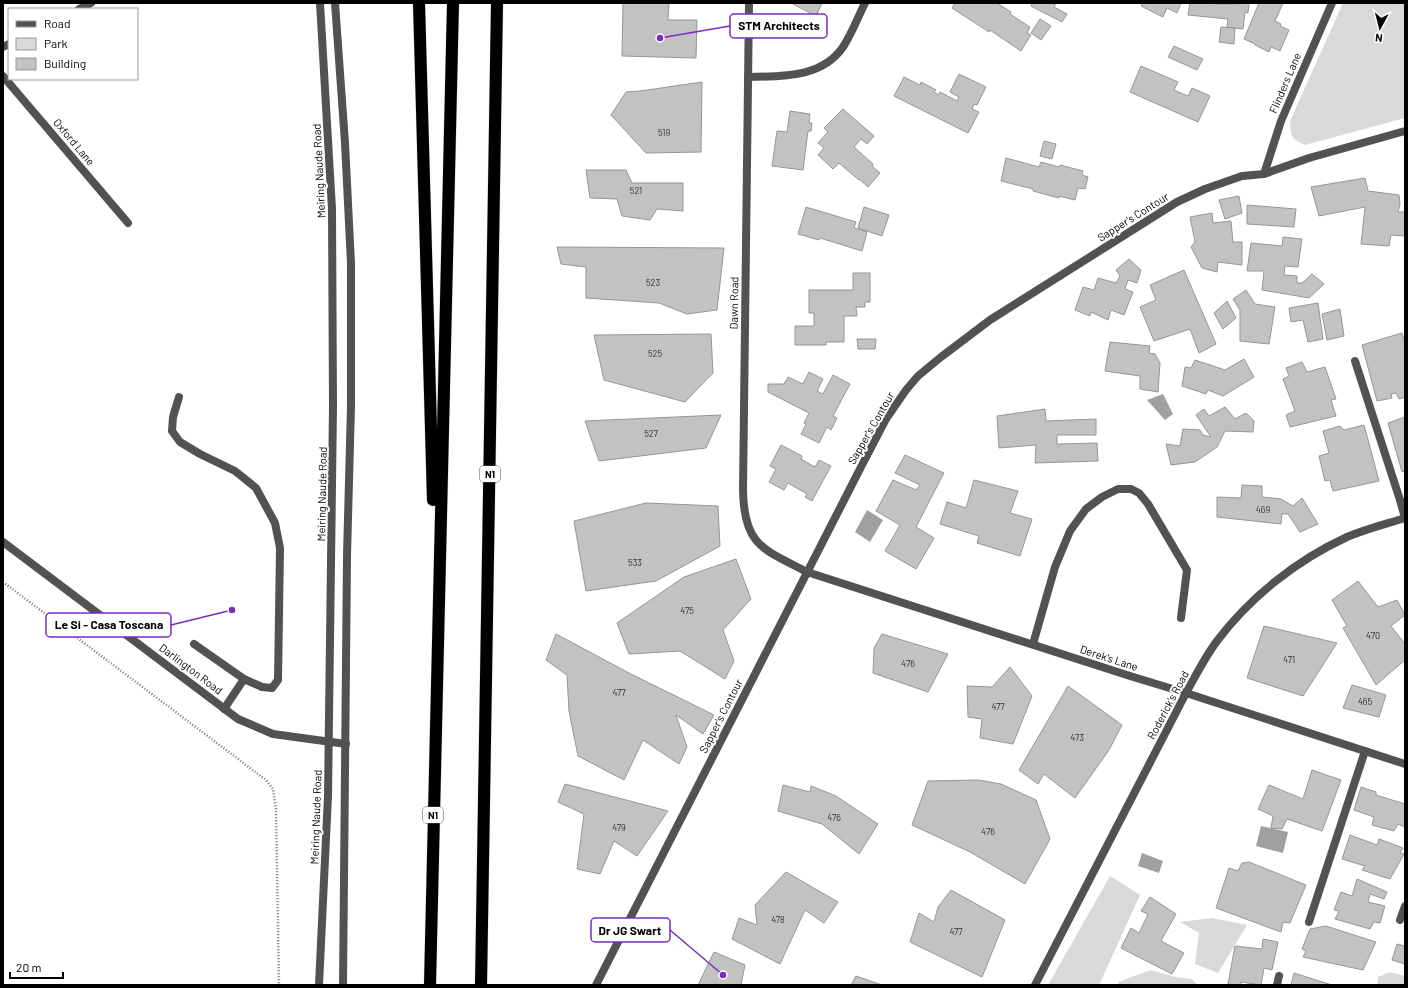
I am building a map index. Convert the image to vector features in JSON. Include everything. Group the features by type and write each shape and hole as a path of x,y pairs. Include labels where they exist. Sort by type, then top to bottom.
{"highway":[{"path":"419,3 437,646"},
{"name":"N1","path":"430,985 453,3"},
{"name":"N1","path":"481,985 498,3"}],"street":[{"path":"81,8 91,3"},
{"name":"Meiring Naude Road","path":"319,985 330,742 333,406 332,209 320,3"},
{"path":"335,3 345,144 351,263 351,406 347,556 343,985"},
{"name":"Dawn Road","path":"749,3 744,510 749,530 753,538 764,549 807,572"},
{"path":"748,77 767,77 803,73 824,66 835,57 843,47 866,3"},
{"name":"Flinders Lane","path":"1264,174 1281,121 1332,3"},
{"name":"Oxford Lane","path":"3,76 128,223"},
{"name":"Sapper's Contour","path":"596,985 886,419 906,390 918,376 941,356 990,320 1177,202 1205,189 1242,176 1264,174 1308,158 1405,131"},
{"path":"1355,361 1405,518"},
{"path":"180,397 173,417 172,431 180,442 200,454 236,471 256,488 275,523 280,548 278,680 272,688 262,687 244,679 194,644"},
{"path":"1033,644 1055,567 1070,531 1086,509 1102,497 1118,489 1131,489 1139,493 1148,504 1187,570 1181,618"},
{"name":"Roderick's Road","path":"1036,985 1186,693 1218,640 1234,621 1263,592 1296,567 1338,542 1370,528 1405,518"},
{"name":"Darlington Road","path":"3,542 238,718 273,734 346,744"},
{"name":"Derek's Lane","path":"807,572 1405,764"},
{"path":"224,709 244,679"},
{"path":"1309,922 1365,751"},
{"path":"1400,920 1405,906"},
{"path":"1277,985 1279,976"}],"path":[{"path":"3,582 266,780 273,788 276,809 279,985"}],"green space":[{"path":"1343,3 1405,3 1405,118 1305,145 1294,139 1290,121"},
{"path":"1110,876 1140,895 1099,985 1048,985"},
{"path":"1212,918 1247,925 1218,973 1195,964 1199,933 1180,922"},
{"path":"1151,970 1175,977 1192,979 1197,985 1119,985 1118,982"},
{"path":"1390,972 1405,976 1405,985 1377,985 1378,977"}],"shaded area":[{"path":"1163,394 1173,414 1165,420 1147,400"},
{"path":"867,510 883,520 870,542 855,532"},
{"path":"1261,826 1288,832 1283,853 1256,846"},
{"path":"1142,853 1163,861 1159,873 1138,866"}],"building":[{"path":"623,3 669,3 668,20 697,20 696,58 622,56"},
{"path":"791,3 822,3 816,16"},
{"path":"955,3 997,3 1011,12 1010,14 1030,27 1027,33 1031,35 1021,51 990,30 989,32 952,8"},
{"path":"1032,3 1056,3 1054,7 1067,14 1062,22 1031,6"},
{"path":"1143,3 1181,3 1177,13 1167,8 1163,17 1141,6"},
{"path":"1190,3 1249,3 1248,13 1245,12 1243,29 1227,27 1228,19 1188,15"},
{"path":"1259,3 1283,3 1275,21 1281,24 1280,26 1289,30 1280,51 1271,47 1269,52 1244,39"},
{"path":"1040,19 1051,26 1041,40 1031,33"},
{"path":"1221,27 1235,28 1234,44 1219,42"},
{"path":"1174,46 1203,59 1197,70 1168,57"},
{"path":"1141,66 1178,82 1174,90 1188,96 1192,88 1210,96 1198,122 1130,92"},
{"path":"959,74 986,87 977,105 974,104 972,109 979,112 968,133 894,96 904,77 920,85 921,82 936,90 934,92 939,95 940,92 957,101 959,97 950,92"},
{"path":"702,82 701,152 646,153 611,115 626,92"},
{"path":"843,109 874,136 867,144 861,139 854,147 873,164 872,166 880,173 868,187 839,163 833,169 818,155 824,148 818,143 828,132 824,128"},
{"path":"790,111 810,114 809,123 812,123 811,131 808,131 803,170 772,166 777,131 787,132"},
{"path":"1044,141 1056,144 1052,159 1040,156"},
{"path":"1006,158 1039,167 1041,162 1083,171 1082,175 1088,177 1085,189 1078,188 1075,200 1059,196 1059,198 1033,191 1033,189 1001,181"},
{"path":"586,170 626,170 632,183 683,183 683,211 657,209 650,220 622,216 617,199 590,198"},
{"path":"1365,178 1368,191 1399,195 1400,204 1398,212 1405,212 1405,236 1391,235 1389,246 1361,244 1365,207 1319,216 1311,187"},
{"path":"1239,196 1242,213 1225,219 1219,200"},
{"path":"1247,205 1296,209 1294,227 1247,224"},
{"path":"806,207 856,222 854,228 867,232 862,251 820,238 819,240 798,234"},
{"path":"864,207 889,215 882,236 858,228"},
{"path":"1212,213 1213,223 1231,221 1233,242 1242,242 1242,265 1218,262 1217,272 1202,268 1191,247 1195,242 1190,217"},
{"path":"1283,237 1302,239 1298,267 1285,266 1284,275 1297,276 1297,283 1302,283 1312,274 1324,284 1309,298 1262,290 1264,271 1247,271 1251,243 1282,246"},
{"path":"557,247 724,248 717,310 687,314 659,303 586,298 586,267 561,264"},
{"path":"1129,259 1141,270 1137,283 1128,280 1125,289 1133,292 1124,315 1111,310 1108,320 1091,312 1090,316 1075,310 1083,287 1094,290 1098,278 1116,283 1120,276 1116,270"},
{"path":"1184,270 1216,344 1199,353 1190,329 1154,341 1140,307 1156,300 1150,285"},
{"path":"853,273 870,273 870,302 865,302 865,307 856,307 857,316 844,316 844,342 826,342 826,345 795,345 795,326 814,326 814,313 809,313 809,290 853,290"},
{"path":"1246,290 1255,304 1275,307 1269,344 1240,341 1240,310 1233,299"},
{"path":"1227,301 1236,318 1223,329 1214,313"},
{"path":"1318,303 1323,339 1308,342 1303,320 1291,322 1289,308"},
{"path":"1340,309 1344,336 1327,340 1322,314"},
{"path":"1402,333 1405,342 1405,397 1399,399 1396,393 1391,394 1392,398 1377,401 1362,345"},
{"path":"711,334 713,373 685,402 604,380 594,335"},
{"path":"857,339 876,339 875,349 858,349"},
{"path":"1110,342 1150,346 1149,353 1155,354 1160,363 1158,392 1140,389 1140,376 1105,371"},
{"path":"1244,359 1254,377 1223,396 1208,390 1206,394 1182,386 1185,367 1191,368 1195,360 1225,370"},
{"path":"1302,362 1307,372 1325,367 1336,399 1331,400 1336,416 1290,427 1286,415 1295,411 1283,379 1289,376 1286,368"},
{"path":"809,372 823,379 817,391 823,394 833,375 850,384 833,416 837,418 831,430 827,427 819,443 801,434 809,413 768,392 768,384 784,384 788,377 803,384"},
{"path":"1225,407 1235,419 1246,413 1254,421 1253,432 1225,431 1217,447 1195,462 1171,465 1166,444 1180,446 1183,429 1200,430 1203,435 1211,437 1196,415 1204,409 1209,416"},
{"path":"1045,409 1046,421 1096,419 1096,435 1057,435 1057,444 1097,443 1098,461 1035,463 1036,445 999,448 997,416"},
{"path":"721,415 706,448 599,461 585,421"},
{"path":"1405,417 1405,471 1402,472 1388,423"},
{"path":"1364,425 1379,481 1333,491 1330,480 1325,481 1319,456 1329,453 1323,431 1340,426 1344,430"},
{"path":"781,445 802,456 801,459 815,467 819,460 831,466 812,501 805,497 807,494 788,483 784,490 769,482 776,469 770,466"},
{"path":"905,455 944,473 916,527 934,538 916,569 885,551 900,525 876,511 893,480 916,490 920,485 895,473"},
{"path":"974,480 1018,491 1010,513 1032,519 1020,556 977,543 979,536 940,524 947,502 966,508"},
{"path":"1242,485 1262,486 1262,497 1281,499 1293,506 1302,498 1318,524 1300,532 1288,514 1282,514 1281,524 1217,517 1217,497 1241,498"},
{"path":"646,503 718,506 720,546 656,581 586,591 574,521"},
{"path":"736,559 751,599 723,630 734,661 725,679 680,651 629,654 617,623 684,577"},
{"path":"1358,581 1378,607 1397,600 1405,615 1391,626 1405,644 1405,660 1376,685 1343,628 1347,626 1332,600"},
{"path":"1264,626 1337,643 1303,696 1247,678"},
{"path":"556,634 629,673 714,715 703,734 676,715 687,747 679,764 643,740 624,780 578,756 569,711 567,675 546,660"},
{"path":"882,634 948,654 928,692 873,673 874,648"},
{"path":"1010,667 1032,696 1013,744 980,738 982,719 968,717 967,686 992,687"},
{"path":"1352,685 1386,695 1379,717 1343,708"},
{"path":"1068,686 1122,725 1109,750 1075,798 1044,774 1038,784 1019,770"},
{"path":"1312,770 1341,780 1322,831 1287,819 1282,829 1271,828 1273,816 1258,809 1269,785 1303,799"},
{"path":"979,780 1001,784 1036,800 1050,839 1025,884 970,852 912,825 928,781"},
{"path":"565,784 668,811 637,856 614,841 600,874 577,869 584,814 558,802"},
{"path":"783,785 810,792 811,786 836,796 878,824 859,854 822,824 778,811"},
{"path":"1361,787 1376,792 1376,795 1405,804 1405,827 1398,824 1394,831 1372,825 1374,817 1354,810"},
{"path":"1350,835 1377,845 1379,839 1403,848 1400,853 1404,854 1390,879 1362,870 1365,866 1342,859"},
{"path":"1249,862 1306,885 1290,923 1283,922 1281,932 1216,908 1229,868 1238,871 1242,863"},
{"path":"786,872 838,902 824,923 805,910 780,964 732,939 739,918 757,925 755,905"},
{"path":"1357,879 1387,892 1384,899 1370,894 1368,902 1385,906 1380,923 1374,922 1370,929 1335,919 1339,911 1334,910 1341,892 1352,896"},
{"path":"951,890 1005,920 982,977 910,942 919,913 934,922 938,907"},
{"path":"1150,897 1176,914 1161,941 1184,953 1172,974 1121,948 1131,928 1139,933 1148,914 1141,911"},
{"path":"1326,926 1376,942 1363,970 1303,957 1306,951 1302,949 1310,929"},
{"path":"1263,939 1278,942 1272,970 1264,968 1261,985 1241,982 1241,985 1228,984 1235,946 1262,949"},
{"path":"1397,944 1405,946 1405,964 1392,960"},
{"path":"714,952 745,965 741,985 698,985"},
{"path":"1294,973 1332,985 1291,985"},
{"path":"856,976 882,985 851,985"}],"place":[{"name":"STM Architects","path":"660,38"},
{"name":"Le Si - Casa Toscana","path":"232,610"},
{"name":"Dr JG Swart","path":"723,975"}]}
